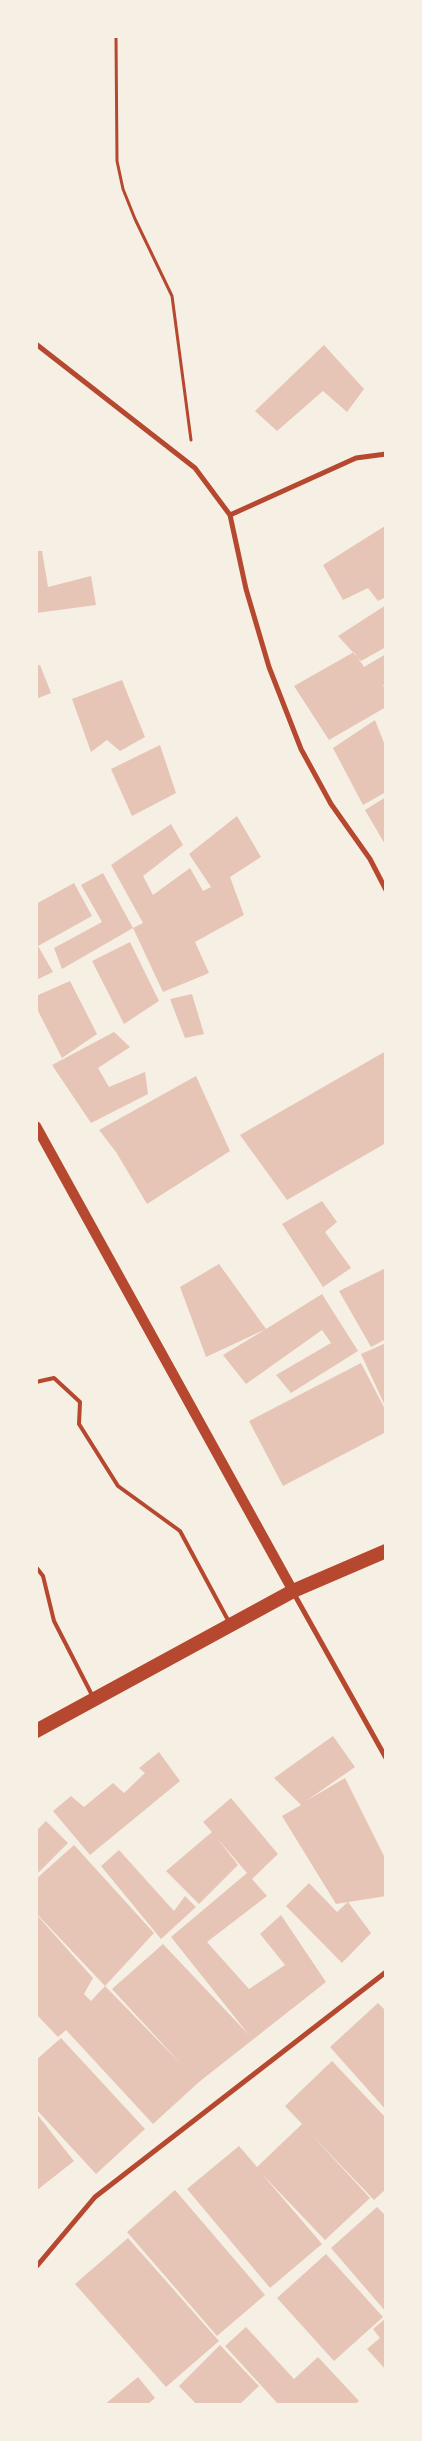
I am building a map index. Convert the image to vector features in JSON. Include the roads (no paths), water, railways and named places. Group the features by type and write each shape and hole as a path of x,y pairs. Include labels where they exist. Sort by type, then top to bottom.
{"highway":[{"path":"36,1731 293,1591 386,1551"}],"main road":[{"path":"36,1126 293,1591"}],"street":[{"path":"36,344 195,468 230,515 246,589 269,667 301,749 332,804 370,859 386,890"},
{"path":"230,515 356,458 386,454"},
{"path":"293,1591 386,1758"},
{"path":"36,2267 94,2197 386,1972"}],"lane":[{"path":"36,1382 54,1378 80,1402 78,1424 118,1486 180,1531 230,1624"},
{"path":"36,1567 42,1576 54,1622 94,1699"}]}
